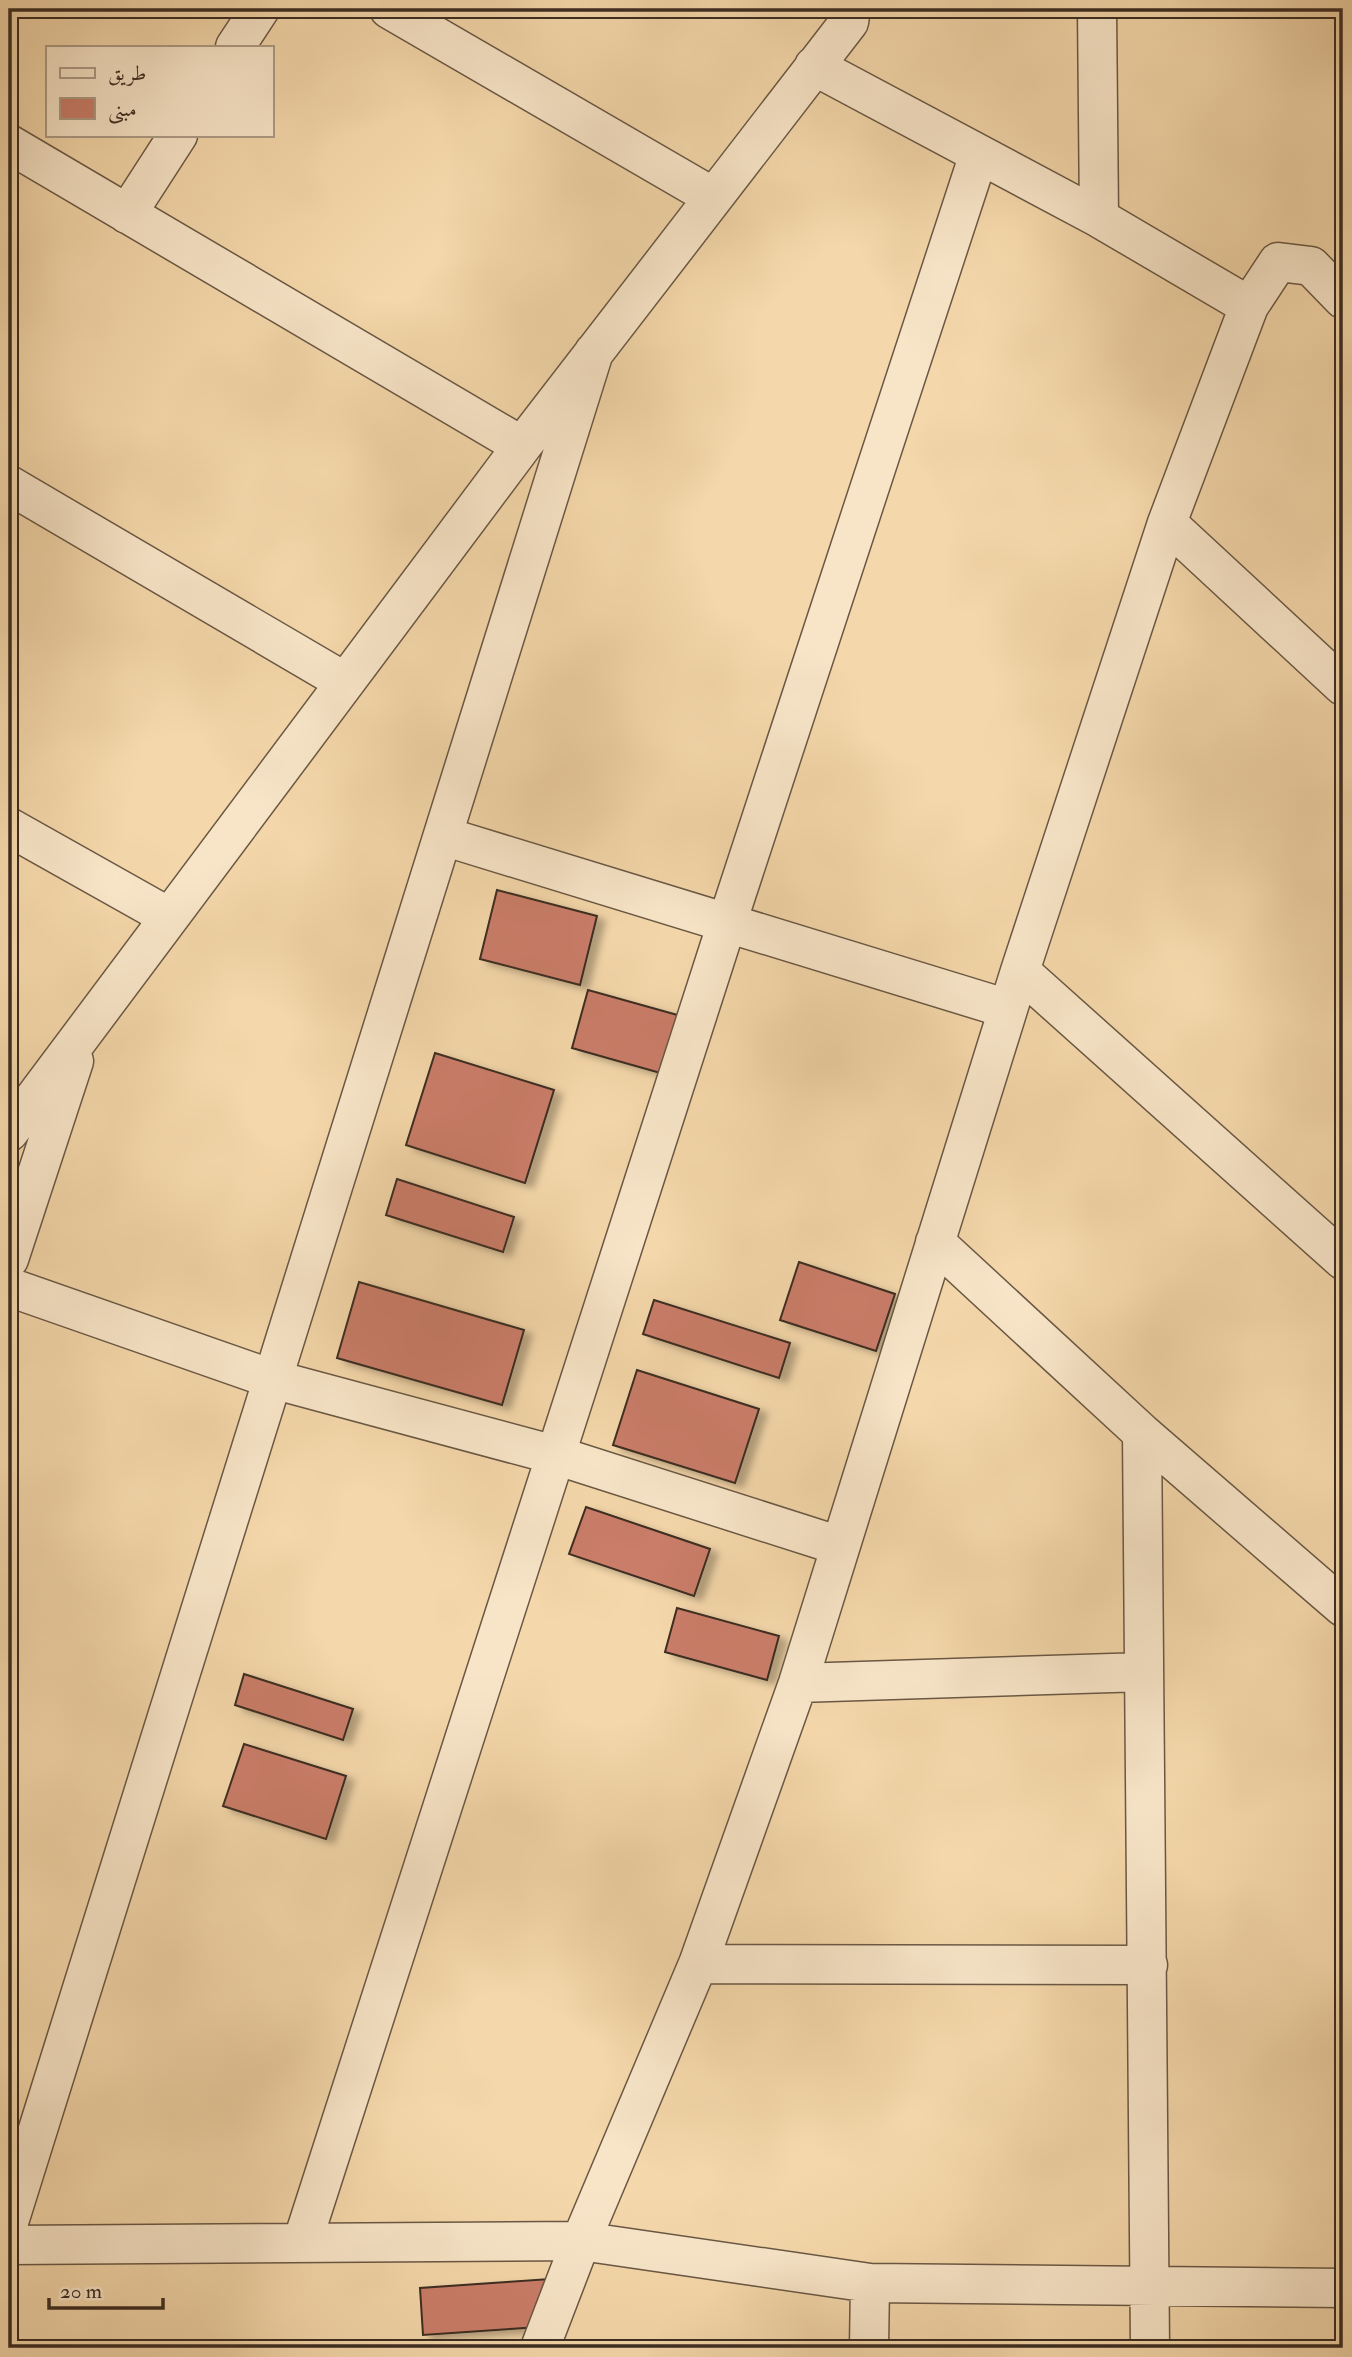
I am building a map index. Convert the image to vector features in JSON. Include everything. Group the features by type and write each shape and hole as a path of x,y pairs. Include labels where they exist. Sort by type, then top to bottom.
{"street":[{"path":"236,46 260,9"},
{"path":"389,9 713,197"},
{"path":"9,1132 522,446 849,22 851,9"},
{"path":"1097,9 1100,218"},
{"path":"814,66 1100,218 1249,306"},
{"path":"127,214 177,136"},
{"path":"9,144 522,446"},
{"path":"302,2243 727,923 979,154"},
{"path":"540,2348 580,2241 698,1964 798,1683 1020,971 1167,523 1249,306 1278,262 1311,266 1343,299"},
{"path":"9,2222 594,352"},
{"path":"9,485 345,682"},
{"path":"1167,523 1343,686"},
{"path":"9,827 169,917"},
{"path":"443,836 1008,1009"},
{"path":"1020,971 1343,1260"},
{"path":"9,1259 83,1032"},
{"path":"935,1241 1142,1433 1343,1607"},
{"path":"9,1287 272,1379 555,1455 840,1546"},
{"path":"1142,1433 1150,2348"},
{"path":"798,1683 1144,1672"},
{"path":"698,1964 1148,1965"},
{"path":"9,2245 580,2241 870,2283 1343,2288"},
{"path":"869,2348 870,2283"}],"building":[{"path":"497,890 597,916 580,985 480,959"},
{"path":"588,990 681,1016 664,1074 572,1048"},
{"path":"435,1053 554,1090 525,1183 406,1145"},
{"path":"397,1179 514,1217 503,1252 386,1215"},
{"path":"799,1262 895,1294 876,1351 780,1320"},
{"path":"359,1282 524,1330 502,1405 337,1358"},
{"path":"654,1300 790,1343 779,1378 643,1334"},
{"path":"637,1370 759,1409 735,1483 613,1445"},
{"path":"586,1507 710,1549 694,1596 569,1554"},
{"path":"677,1608 779,1636 767,1680 665,1652"},
{"path":"244,1674 353,1709 343,1740 235,1705"},
{"path":"244,1744 346,1776 326,1839 223,1806"},
{"path":"550,2279 553,2326 423,2335 420,2288"}]}
